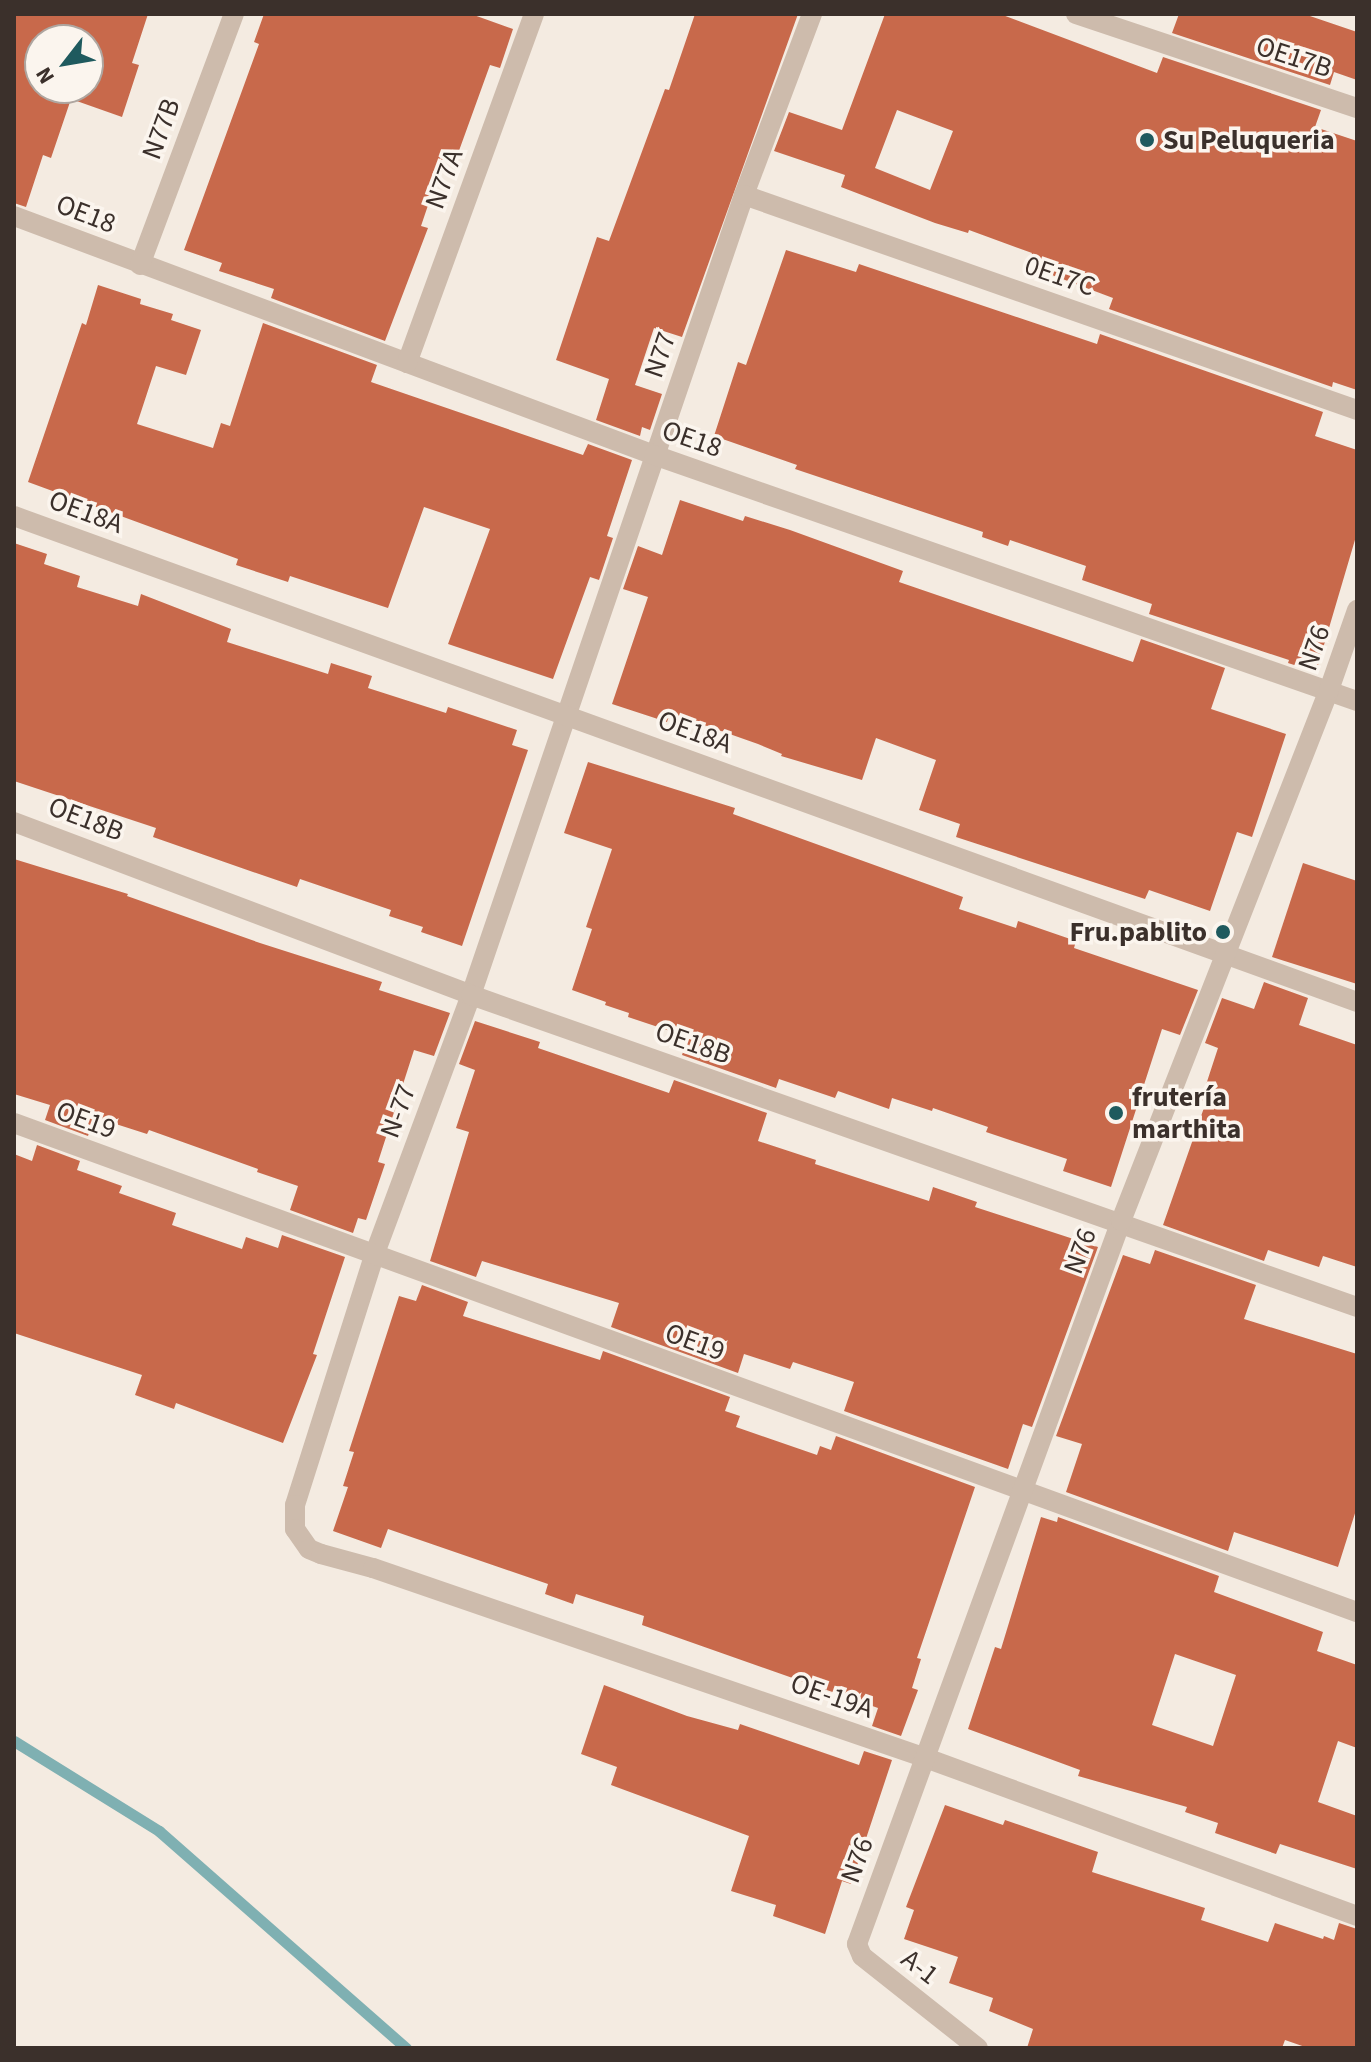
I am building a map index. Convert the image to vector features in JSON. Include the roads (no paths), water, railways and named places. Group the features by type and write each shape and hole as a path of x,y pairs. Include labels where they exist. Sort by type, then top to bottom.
{"street":[{"name":"N77B","path":"140,265 234,14"},
{"name":"N77A","path":"407,363 534,14"},
{"name":"N77","path":"566,716 744,195 812,14"},
{"name":"OE17B","path":"1076,14 1357,108"},
{"name":"0E17C","path":"744,195 1357,410"},
{"name":"OE18","path":"14,216 654,455 1357,701"},
{"name":"OE18A","path":"14,516 1226,952 1357,1002"},
{"name":"N76","path":"867,1916 1121,1221 1329,690 1357,610"},
{"name":"N-77","path":"295,1529 295,1505 374,1256 471,995 566,716"},
{"name":"OE18B","path":"14,822 471,995 1121,1221 1357,1307"},
{"name":"OE19","path":"14,1123 1357,1612"},
{"name":"OE-19A","path":"295,1529 309,1549 321,1554 373,1568 923,1757 1357,1916"},
{"name":"A-1","path":"867,1916 857,1944 862,1956 978,2048"}],"waterway":[{"path":"14,1741 159,1831 406,2048"}],"place":[{"name":"Su Peluqueria","path":"1147,140"},
{"name":"Fru.pablito","path":"1223,932"},
{"name":"frutería marthita","path":"1116,1113"}]}
